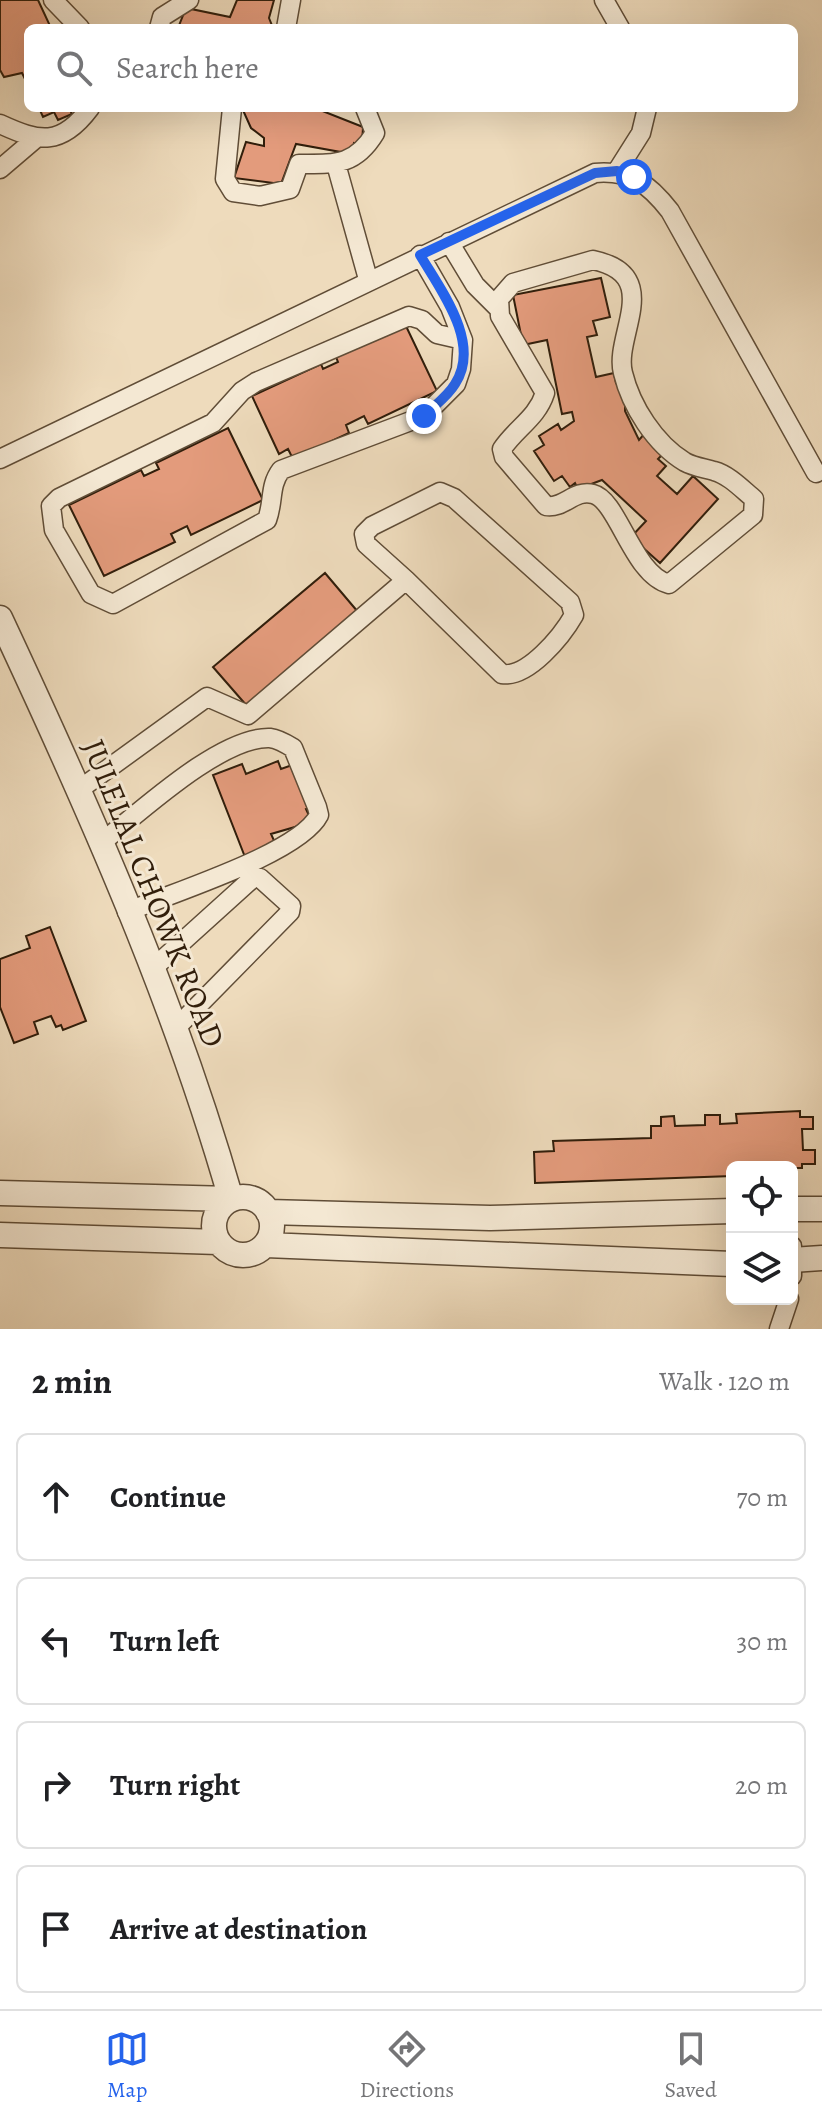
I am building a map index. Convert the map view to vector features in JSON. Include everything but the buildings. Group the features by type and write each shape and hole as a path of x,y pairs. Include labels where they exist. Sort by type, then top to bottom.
{"street":[{"path":"53,0 76,24"},
{"path":"160,24 162,17 189,0"},
{"path":"287,24 291,0"},
{"path":"604,0 618,24"},
{"path":"0,124 34,140 54,138 81,120 87,112"},
{"path":"232,112 225,179 233,192 260,196 290,189 299,164 336,164 363,153 375,133 367,112"},
{"path":"617,171 641,133 646,112"},
{"path":"0,169 34,140"},
{"path":"336,164 368,279"},
{"path":"0,459 368,279 595,173 617,171 634,177 654,190 670,211 816,473"},
{"path":"449,242 475,285 497,307 545,393 537,412 502,449 504,457 546,506 556,508 582,493 595,494 606,503 638,556 662,582 669,584 753,515 754,499 727,476 686,462 646,424 621,370 633,303 628,284 620,272 608,263 593,260 513,283 497,307"},
{"path":"420,255 450,307 463,340 461,369 456,384 424,416 281,470 271,483 267,520 113,604 91,594 54,530 51,506 59,498 213,423 242,391 256,382 409,316 422,320 437,334 463,340"},
{"path":"440,492 454,498 570,602 574,615 565,630 522,669 512,676 502,674 406,580 366,544 364,534 372,526 440,492"},
{"path":"80,789 207,697 248,715 406,580"},
{"name":"JULELAL CHOWK ROAD","path":"0,618 80,789 201,1093 231,1199"},
{"path":"101,843 208,758 258,739 281,741 293,748 317,807 319,815 309,829 251,863 127,912"},
{"path":"151,970 254,877 291,906 290,912 175,1029"},
{"path":"0,1193 249,1197 258,1200 268,1212 273,1226 266,1245"},
{"path":"218,1242 214,1220 217,1211 231,1199"},
{"path":"798,1209 822,1209"},
{"path":"268,1212 417,1217 726,1211"},
{"path":"415,1253 417,1217"},
{"path":"0,1235 218,1242 239,1256 249,1256 266,1245 726,1264"},
{"path":"798,1260 822,1258"},
{"path":"779,1329 787,1305"}],"route":[{"path":"424,416 456,384 461,369 463,340 450,307 420,255 595,173 617,171 634,177"}]}
